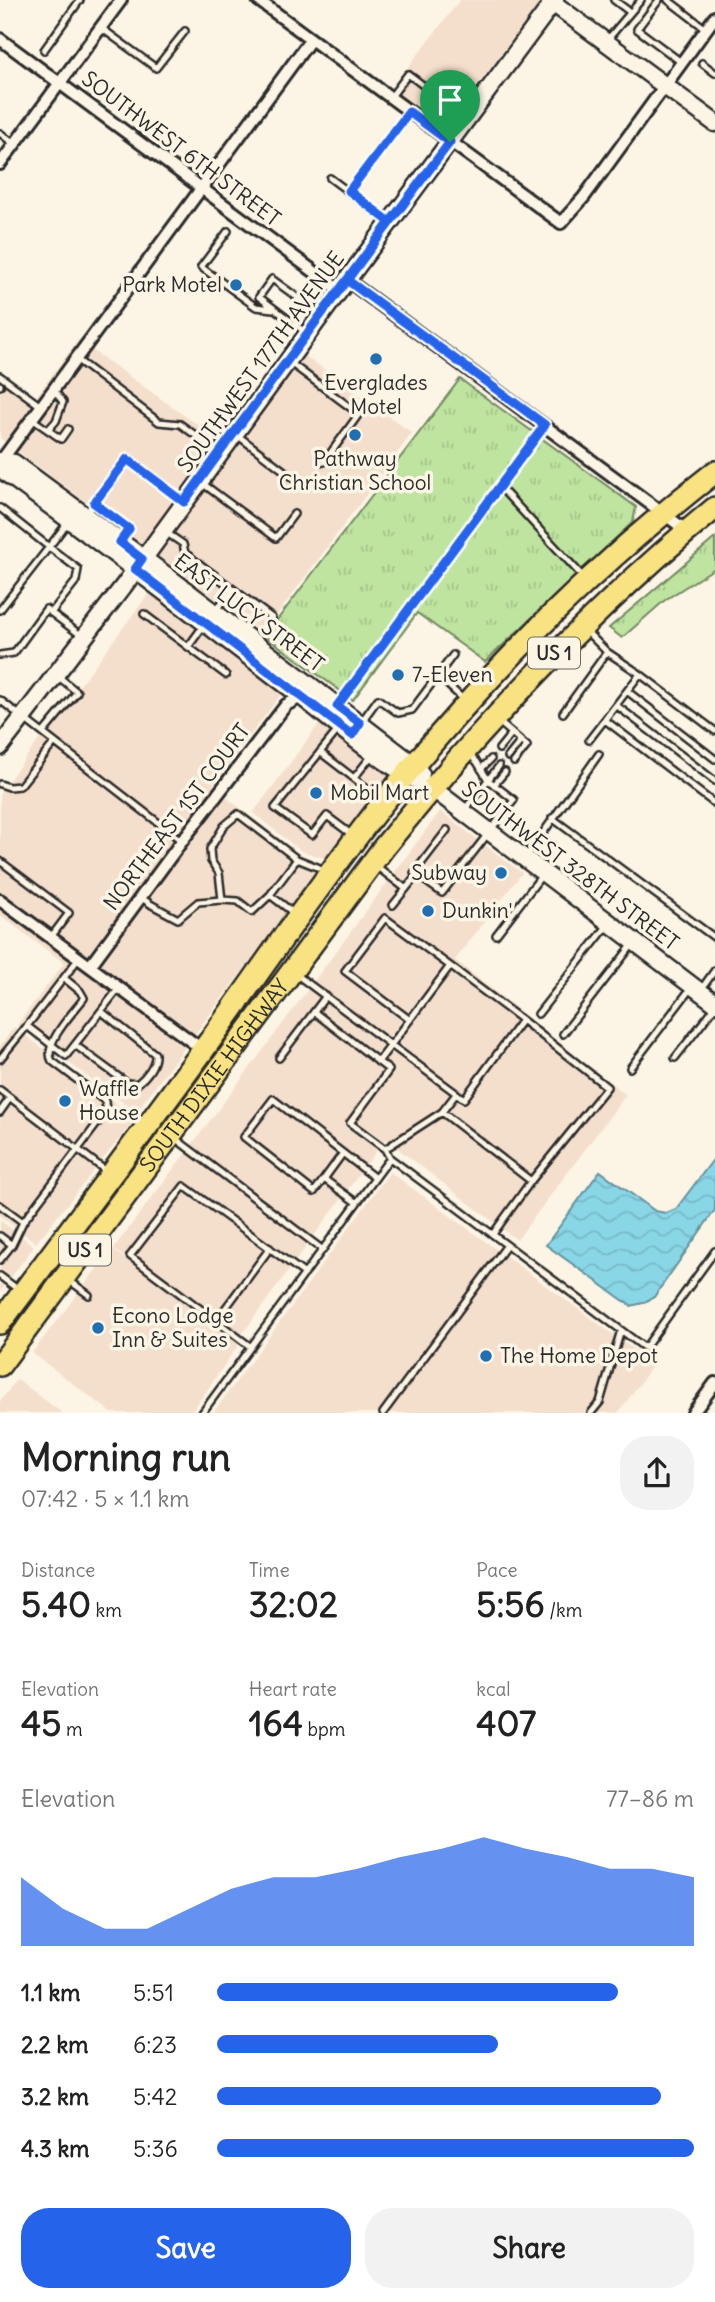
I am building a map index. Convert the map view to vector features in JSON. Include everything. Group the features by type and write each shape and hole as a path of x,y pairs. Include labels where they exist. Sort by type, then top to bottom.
{"highway":[{"name":"US 1","path":"410,771 467,703 587,581 715,472"},
{"name":"US 1","path":"432,788 493,717 582,626 715,508"},
{"name":"SOUTH DIXIE HIGHWAY","path":"0,1323 203,1050 298,916 384,801 410,771"},
{"name":"SOUTH DIXIE HIGHWAY","path":"0,1365 372,863 432,788"}],"street":[{"path":"258,0 561,223 584,197 715,17"},
{"path":"0,164 119,1"},
{"path":"552,1 715,123"},
{"name":"SOUTHWEST 177TH AVENUE","path":"0,747 85,638 552,1"},
{"name":"SOUTHWEST 6TH STREET","path":"0,39 200,189 545,425 687,531"},
{"path":"2,469 33,419 76,359 311,39"},
{"name":"EAST LUCY STREET","path":"2,469 13,463 120,542 138,564"},
{"name":"EAST LUCY STREET","path":"83,513 138,564 432,788"},
{"name":"EAST LUCY STREET","path":"297,687 337,706 351,728 374,752 410,771"},
{"name":"NORTHEAST 1ST COURT","path":"90,966 297,687"},
{"name":"SOUTHWEST 328TH STREET","path":"432,788 715,1005"},
{"path":"0,900 203,1050"},
{"path":"693,1413 715,1383"}],"lane":[{"path":"44,50 80,0"},
{"path":"614,0 630,12"},
{"path":"606,41 641,0"},
{"path":"659,0 637,29 681,62"},
{"path":"668,0 706,29"},
{"path":"100,27 156,68 185,31"},
{"path":"702,63 715,73"},
{"path":"390,98 408,74 432,92 441,80 477,106"},
{"path":"349,191 409,112"},
{"path":"0,133 14,144"},
{"path":"330,178 390,222"},
{"path":"228,231 201,267 256,307 274,309"},
{"path":"307,334 258,297 272,279 321,315"},
{"path":"76,359 159,422 180,424 220,453"},
{"path":"288,361 359,414 324,462"},
{"path":"0,376 42,407"},
{"path":"48,430 56,421 63,402 54,390"},
{"path":"33,419 61,439 68,429"},
{"path":"337,706 545,425"},
{"path":"234,433 303,485"},
{"path":"0,610 49,547 83,513 127,459 184,502"},
{"path":"199,481 276,538 294,514"},
{"path":"499,486 587,581"},
{"path":"0,508 78,569 76,581 51,613"},
{"path":"163,530 183,544 186,553 272,618"},
{"path":"188,647 232,590"},
{"path":"0,655 14,653 46,609 85,638"},
{"path":"144,614 226,675"},
{"path":"582,626 607,652 715,731"},
{"path":"563,713 607,652"},
{"path":"356,838 327,816 312,835 275,808 320,752 351,728 378,698 398,713 412,710 453,655"},
{"path":"589,740 640,674"},
{"path":"43,733 77,692 56,675"},
{"path":"438,676 467,703"},
{"path":"627,691 715,759"},
{"path":"0,700 182,841"},
{"path":"616,705 715,782"},
{"path":"493,717 527,746 514,762"},
{"path":"605,720 715,804"},
{"path":"499,749 512,733"},
{"path":"508,757 521,741"},
{"path":"0,785 20,786 54,743"},
{"path":"447,830 414,873 442,893 514,800 488,780 465,749"},
{"path":"320,752 384,801"},
{"path":"354,778 374,752"},
{"path":"525,858 599,754"},
{"path":"481,769 491,759"},
{"path":"463,811 499,766"},
{"path":"494,785 505,772"},
{"path":"222,900 219,873 211,861 210,849 224,826 238,814 297,859 331,872"},
{"path":"552,818 715,938"},
{"path":"140,897 178,919 198,902 238,901 252,912 270,895 297,859"},
{"path":"0,861 69,913 51,937"},
{"path":"372,863 406,889"},
{"path":"496,935 544,873"},
{"path":"393,905 417,875"},
{"path":"270,895 298,916"},
{"path":"410,1020 345,971 386,918 607,1087 531,1181 493,1234"},
{"path":"538,1014 610,922"},
{"path":"563,1034 635,942"},
{"path":"0,1059 79,958"},
{"path":"379,1062 450,966"},
{"path":"630,1068 696,988 715,970"},
{"path":"292,971 464,1099 522,1020"},
{"path":"0,1260 12,1245 23,1223 106,1112 105,1101 52,1061 48,1054 50,1044 84,998 80,991 64,978"},
{"path":"27,1026 66,1056 119,988"},
{"path":"279,1058 326,996"},
{"path":"675,1058 715,1005"},
{"path":"75,1045 127,1083 137,1084 155,1063 155,1054 101,1011"},
{"path":"314,1012 389,1070 350,1123 385,1149 390,1158 645,1348 715,1251"},
{"path":"0,1090 111,1174"},
{"path":"385,1149 442,1112 456,1094"},
{"path":"0,1112 10,1098"},
{"path":"343,1153 314,1192 244,1138 273,1099 343,1153 375,1178"},
{"path":"442,1112 531,1181"},
{"path":"150,1121 323,1250"},
{"path":"202,1413 390,1158"},
{"path":"324,1179 357,1203"},
{"path":"251,1347 130,1256 184,1186 305,1274"},
{"path":"0,1205 23,1223"},
{"path":"0,1236 12,1245"},
{"path":"383,1413 507,1245"},
{"path":"216,1321 270,1248"},
{"path":"0,1276 22,1293"},
{"path":"64,1278 89,1295"},
{"path":"591,1413 600,1402 621,1330"}],"shaded area":[{"path":"460,0 542,0 445,128 391,89"},
{"path":"78,340 229,447 300,352 412,433 263,634 0,438 0,379 32,402"},
{"path":"149,593 282,693 212,786 299,854 324,863 136,1112 17,1025 64,963 0,915 0,792"},
{"path":"322,720 392,773 327,859 301,851 253,813"},
{"path":"440,811 522,873 455,960 626,1095 517,1240 385,1139 237,1341 113,1249"},
{"path":"14,1027 136,1118 36,1243 0,1216 0,1046"},
{"path":"390,1172 654,1364 618,1413 213,1413"},
{"path":"0,1220 34,1246 0,1292"},
{"path":"112,1249 239,1344 191,1413 112,1413 32,1353"},
{"path":"17,1379 62,1413 0,1413 0,1401"}],"green space":[{"path":"460,379 636,507 633,522 485,662 417,613 353,700 265,636"},
{"path":"715,538 715,568 665,600 622,638 609,628"}],"water":[{"path":"715,1157 715,1210 654,1297 643,1303 631,1306 546,1245 600,1171 655,1211 666,1213 676,1209"}],"place":[{"name":"Park Motel","path":"236,285"},
{"name":"Everglades Motel","path":"376,359"},
{"name":"Pathway Christian School","path":"355,435"},
{"name":"7-Eleven","path":"398,675"},
{"name":"Mobil Mart","path":"316,793"},
{"name":"Subway","path":"501,873"},
{"name":"Dunkin'","path":"428,911"},
{"name":"Waffle House","path":"65,1101"},
{"name":"Econo Lodge Inn & Suites","path":"98,1328"},
{"name":"The Home Depot","path":"486,1356"}],"route":[{"path":"450,142 347,280 184,502 127,459 94,503 129,529 120,542 142,559 135,569 352,735 360,723 337,706 545,425 347,280 390,222 349,191 409,112 450,142"}]}
